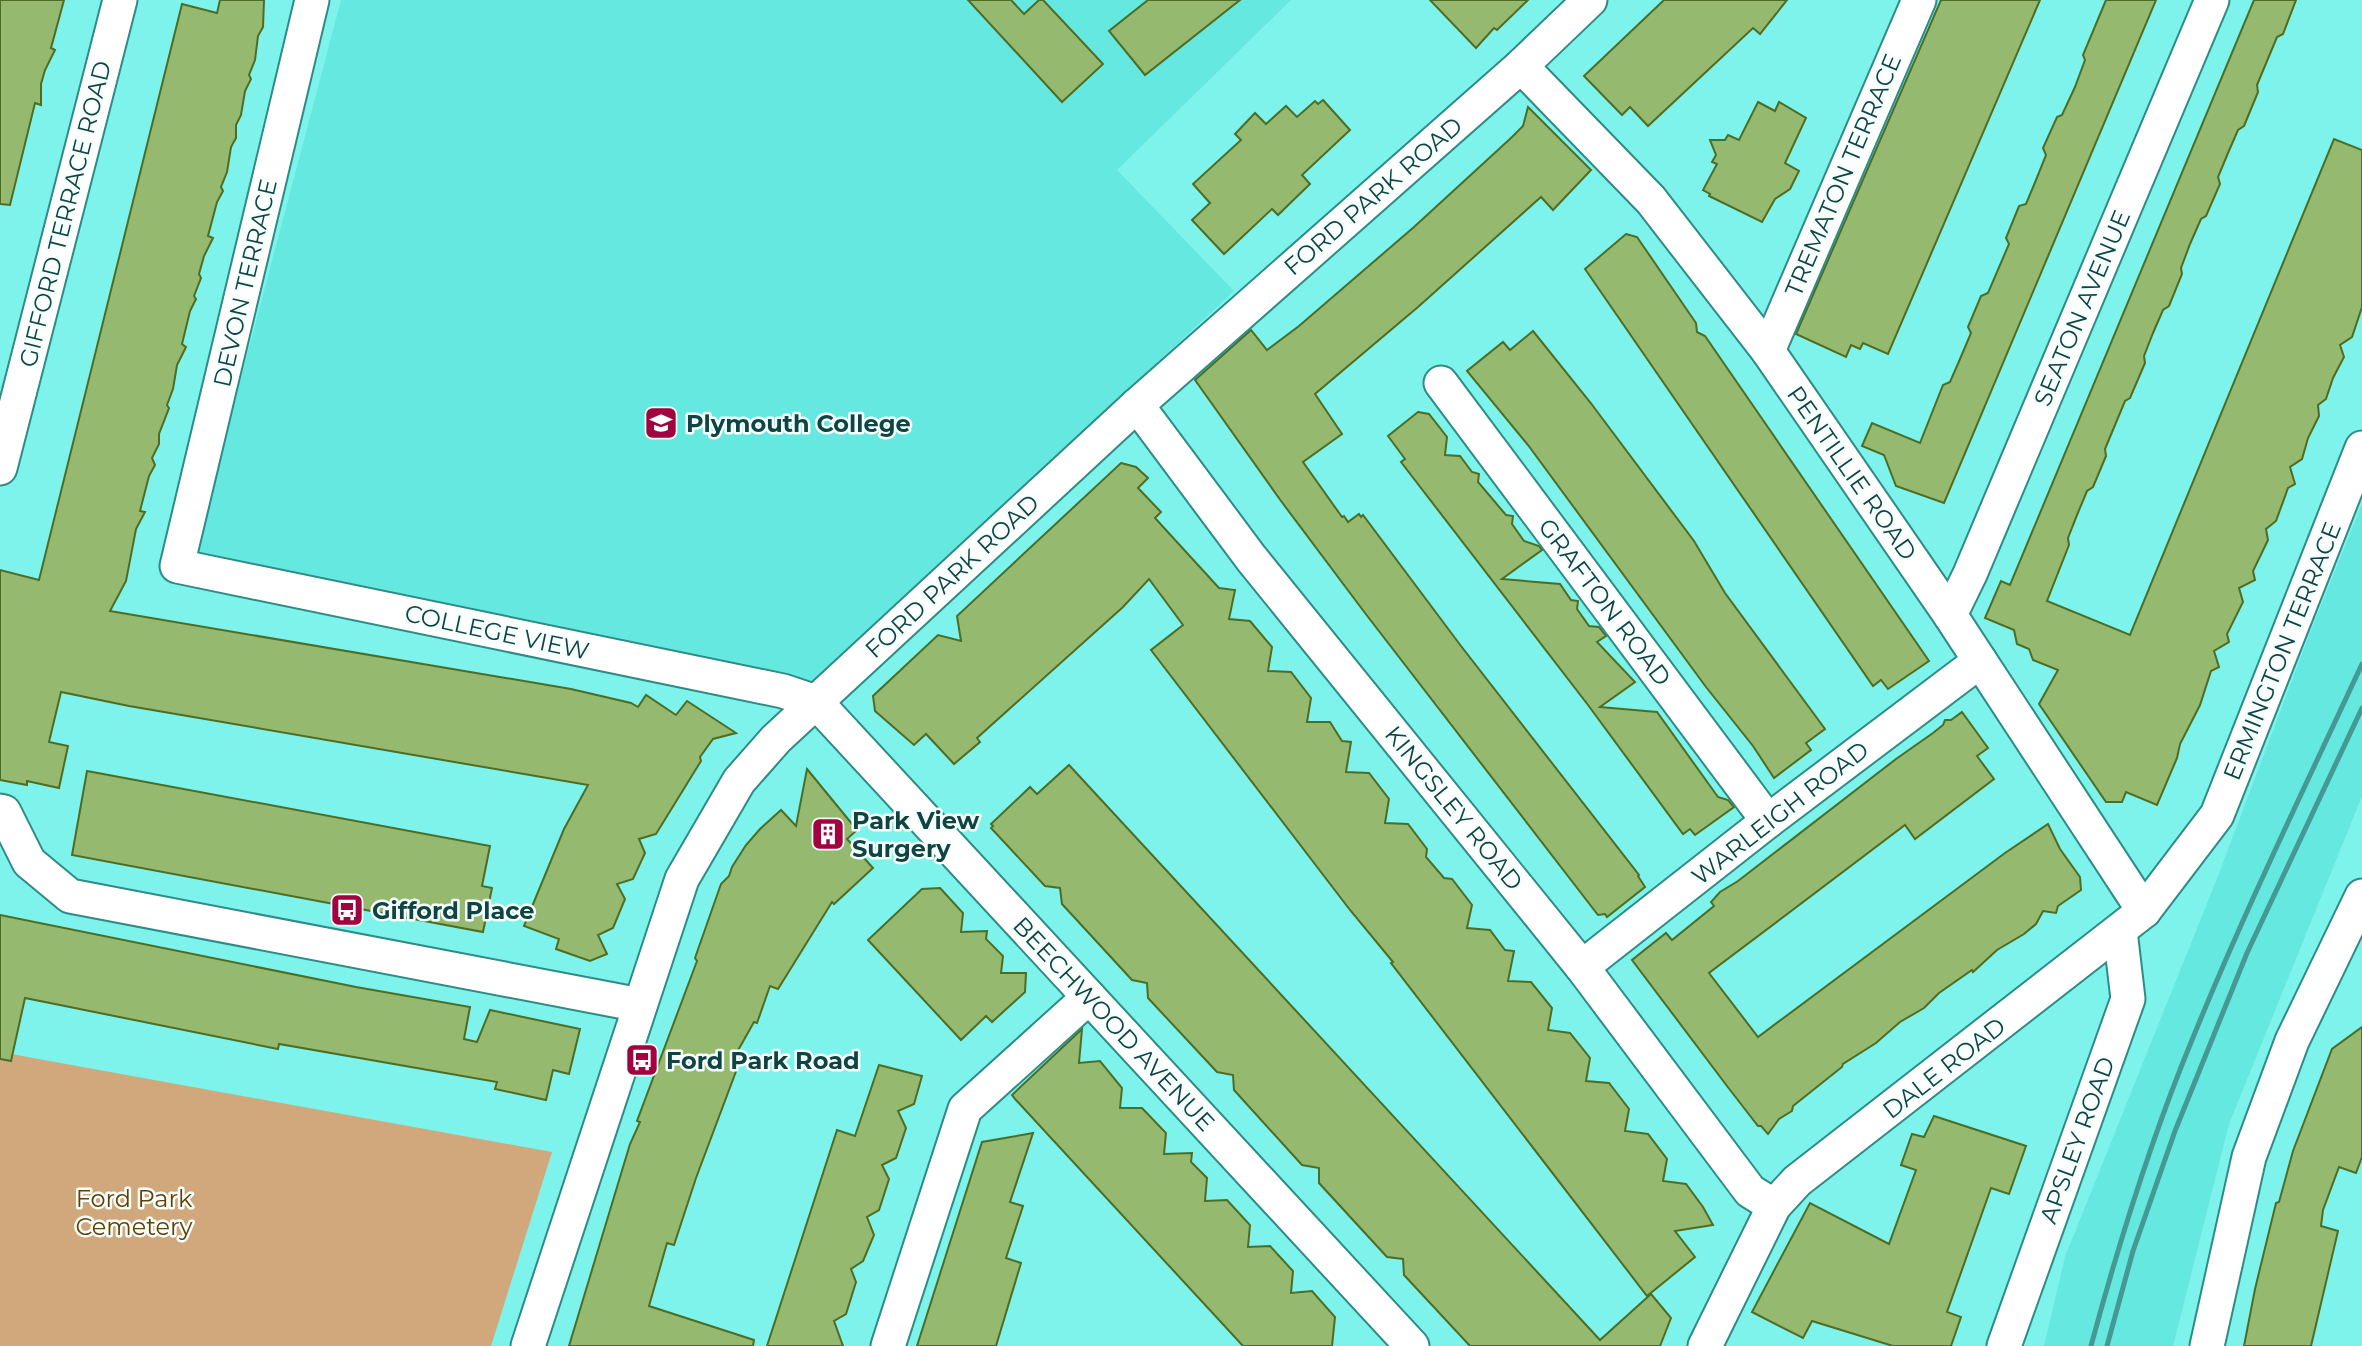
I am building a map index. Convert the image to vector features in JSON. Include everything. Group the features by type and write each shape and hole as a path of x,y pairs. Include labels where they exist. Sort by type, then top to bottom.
{"street":[{"name":"GIFFORD TERRACE ROAD","path":"0,468 120,0"},
{"name":"DEVON TERRACE","path":"177,566 312,0"},
{"name":"FORD PARK ROAD","path":"528,1346 682,879 738,781 776,739 1137,405 1521,66 1590,0"},
{"name":"TREMATON TERRACE","path":"1768,351 1919,0"},
{"name":"SEATON AVENUE","path":"1950,615 1970,574 2212,0"},
{"name":"PENTILLIE ROAD","path":"1521,66 1651,200 1768,351 1980,661 2132,921"},
{"name":"GRAFTON ROAD","path":"1441,383 1768,821"},
{"name":"KINGSLEY ROAD","path":"1137,405 1251,558 1582,967 1750,1191 1774,1206"},
{"name":"ERMINGTON TERRACE","path":"2217,815 2362,448"},
{"name":"COLLEGE VIEW","path":"177,566 783,691 816,702"},
{"name":"WARLEIGH ROAD","path":"1582,967 1768,821 1980,661"},
{"name":"BEECHWOOD AVENUE","path":"816,702 1412,1346"},
{"path":"2,811 29,862 70,896 640,1005"},
{"name":"DALE ROAD","path":"1705,1346 1774,1206 1797,1181 1876,1129 2132,921 2217,815"},
{"path":"2207,1346 2249,1157 2292,1041 2362,896"},
{"name":"APSLEY ROAD","path":"2004,1346 2128,999 2132,921"},
{"path":"888,1346 965,1110 1088,997"}],"shaded area":[{"name":"Plymouth College","path":"341,0 1291,0 1117,170 1234,291 812,686 194,556"},
{"path":"2362,504 2362,796 2229,1124 2173,1346 2044,1346 2065,1257 2218,876"}],"green space":[{"name":"Ford Park Cemetery","path":"0,1052 552,1152 491,1346 0,1346"}],"building":[{"path":"0,0 64,0 51,48 55,50 41,84 41,105 35,103 10,205 0,204"},
{"path":"220,0 264,0 263,27 258,36 255,60 249,75 251,79 236,125 236,138 231,147 227,172 221,187 223,191 217,202 208,236 213,238 204,256 199,274 201,278 194,296 196,299 190,311 182,344 186,347 177,365 167,405 169,408 159,434 159,444 152,458 155,465 149,476 140,511 145,512 136,529 126,581 110,611 571,689 638,707 646,695 676,715 687,701 736,733 713,739 656,834 639,839 645,853 633,879 617,884 625,899 613,928 598,935 607,954 590,961 556,949 559,939 524,926 564,829 588,785 61,692 49,742 68,746 59,788 27,781 27,785 0,780 0,570 39,580 182,4 217,13"},
{"path":"968,0 1011,0 1024,14 1039,0 1043,0 1103,64 1062,102"},
{"path":"1148,0 1240,0 1145,75 1109,31"},
{"path":"1430,0 1528,0 1497,30 1494,28 1476,48"},
{"path":"1664,0 1787,0 1760,34 1753,28 1648,126 1630,107 1622,115 1584,76"},
{"path":"1941,0 2040,0 1888,354 1863,343 1860,349 1851,345 1846,357 1796,334"},
{"path":"2106,0 2156,0 1944,503 1896,486 1884,455 1862,446 1872,423 1920,443 1943,385 1950,382 1971,333 1968,327 1981,296 1988,293 2009,244 2006,238 2019,206 2026,204 2046,155 2043,148 2075,87 2085,60 2083,55"},
{"path":"2254,0 2296,0 2283,34 2277,37 2257,85 2258,92 2244,126 2238,130 2218,177 2220,184 2190,244 2181,268 2182,274 2169,306 2163,310 2153,333 2144,356 2145,363 2130,398 2125,401 2093,487 2087,491 2077,515 2068,538 2069,545 2047,601 2130,635 2334,139 2362,150 2362,307 2352,337 2340,345 2344,357 2326,399 2318,405 2319,416 2308,438 2302,459 2290,467 2295,484 2288,488 2276,521 2266,529 2268,540 2253,571 2255,580 2239,588 2243,602 2227,634 2229,642 2214,651 2219,667 2211,671 2200,705 2180,744 2177,758 2157,805 2126,792 2122,802 2106,802 2039,704 2058,670 2033,660 2029,649 2017,644 2014,630 1985,618 2001,581 2010,585"},
{"path":"1323,100 1350,130 1302,175 1310,184 1278,215 1272,209 1224,254 1192,220 1210,203 1193,184 1241,140 1235,134 1255,113 1266,124 1286,106 1297,117 1315,101 1318,104"},
{"path":"1758,102 1775,111 1779,102 1806,118 1785,163 1799,171 1790,189 1775,199 1762,222 1709,196 1710,194 1703,190 1717,164 1712,162 1716,155 1710,140 1725,140 1728,135 1739,140"},
{"path":"1528,107 1591,170 1553,210 1541,197 1315,394 1342,434 1303,462 1342,517 1348,522 1359,514 1361,517 1363,515 1639,875 1645,887 1607,917 1605,914 1598,915 1365,613 1195,380 1251,330 1267,350 1299,326 1414,227 1511,138 1523,126"},
{"path":"1626,234 1637,237 1696,323 1697,332 1705,336 1929,661 1888,689 1881,680 1873,686 1585,269"},
{"path":"1533,331 1694,541 1725,593 1825,729 1806,743 1811,750 1774,778 1753,746 1706,687 1528,445 1467,371 1503,342 1510,350"},
{"path":"1418,412 1429,414 1447,437 1445,455 1460,456 1472,472 1479,474 1478,482 1506,515 1513,516 1512,524 1524,541 1539,546 1542,550 1502,579 1560,584 1571,600 1578,601 1577,609 1589,626 1599,627 1606,636 1597,642 1635,682 1600,707 1657,712 1718,797 1728,800 1734,807 1695,835 1690,829 1683,834 1588,705 1401,462 1405,459 1388,436"},
{"path":"1121,463 1136,467 1148,478 1138,488 1161,512 1155,518 1219,588 1235,590 1229,619 1250,621 1272,647 1268,671 1291,672 1311,698 1307,722 1330,722 1342,741 1351,742 1346,772 1369,773 1389,799 1385,823 1408,824 1427,849 1426,857 1444,878 1452,879 1472,905 1467,928 1490,930 1505,950 1514,951 1508,981 1531,982 1552,1008 1548,1030 1570,1033 1590,1058 1586,1081 1609,1083 1629,1109 1625,1131 1648,1134 1667,1159 1663,1181 1686,1184 1703,1207 1713,1225 1675,1231 1695,1257 1647,1296 1151,650 1183,625 1149,579 1123,607 977,738 980,742 954,764 926,734 914,745 875,711 873,696 938,635 961,641 957,616"},
{"path":"1962,712 1988,748 1977,756 1994,779 1915,839 1905,825 1709,973 1758,1037 2048,824 2060,849 2080,877 2081,890 2058,906 2056,913 2043,911 2036,924 2024,934 1997,950 1973,972 1972,970 1939,993 1924,1008 1900,1022 1876,1043 1843,1064 1793,1106 1792,1111 1779,1119 1768,1134 1758,1126 1632,960 1666,933 1672,940 1714,906 1711,902 1720,892 1933,733 1945,720 1951,720"},
{"path":"1069,765 1600,1340 1651,1294 1671,1318 1660,1346 1470,1346 1404,1275 1403,1259 1387,1257 1319,1183 1319,1168 1302,1165 1234,1090 1233,1075 1217,1072 1148,998 1147,983 1132,980 1062,904 1060,888 1045,886 991,828 991,824 1030,787 1037,794"},
{"path":"807,769 857,830 847,839 873,868 834,904 832,902 778,989 770,986 757,1023 754,1022 736,1054 741,1058 674,1245 667,1243 649,1306 754,1340 753,1346 569,1346 630,1144 640,1122 637,1121 697,961 695,958 721,884 729,876 746,845 781,810 796,826"},
{"path":"87,771 490,846 482,886 492,888 483,932 72,855"},
{"path":"940,888 963,913 961,932 987,931 986,939 1003,956 1001,973 1026,973 1025,992 992,1022 986,1016 961,1040 868,940 922,889"},
{"path":"0,915 356,987 470,1007 464,1039 477,1042 490,1010 580,1029 569,1074 553,1070 546,1100 495,1089 497,1082 279,1044 278,1049 25,998 11,1061 0,1059"},
{"path":"2362,1027 2362,1157 2356,1173 2339,1167 2323,1210 2321,1226 2338,1231 2311,1346 2244,1346 2276,1203 2279,1202 2293,1151 2332,1049"},
{"path":"1082,1029 1079,1063 1100,1061 1122,1088 1120,1108 1142,1108 1166,1133 1164,1154 1192,1153 1191,1162 1207,1178 1205,1201 1227,1200 1250,1225 1248,1247 1270,1246 1293,1271 1291,1293 1312,1291 1335,1317 1332,1346 1243,1346 1012,1095"},
{"path":"879,1065 922,1076 914,1104 898,1111 906,1128 896,1158 882,1165 889,1179 879,1210 867,1217 874,1235 863,1261 851,1269 856,1282 846,1314 834,1321 843,1346 767,1346 837,1130 855,1136"},
{"path":"1934,1116 2026,1146 2009,1194 1991,1188 1947,1312 1961,1317 1951,1346 1893,1346 1812,1321 1803,1338 1752,1312 1810,1203 1889,1244 1916,1170 1901,1165 1912,1134 1924,1137"},
{"path":"1033,1133 1010,1202 1023,1206 1006,1258 1021,1263 996,1346 917,1346 982,1142"}],"railway":[{"path":"2091,1346 2137,1191 2177,1077 2253,898 2362,664"},
{"path":"2107,1346 2133,1251 2175,1131 2247,953 2362,708"}],"place":[{"name":"Plymouth College","path":"661,423"},
{"name":"Park View Surgery","path":"828,834"},
{"name":"Gifford Place","path":"347,910"},
{"name":"Ford Park Road","path":"642,1060"}]}
